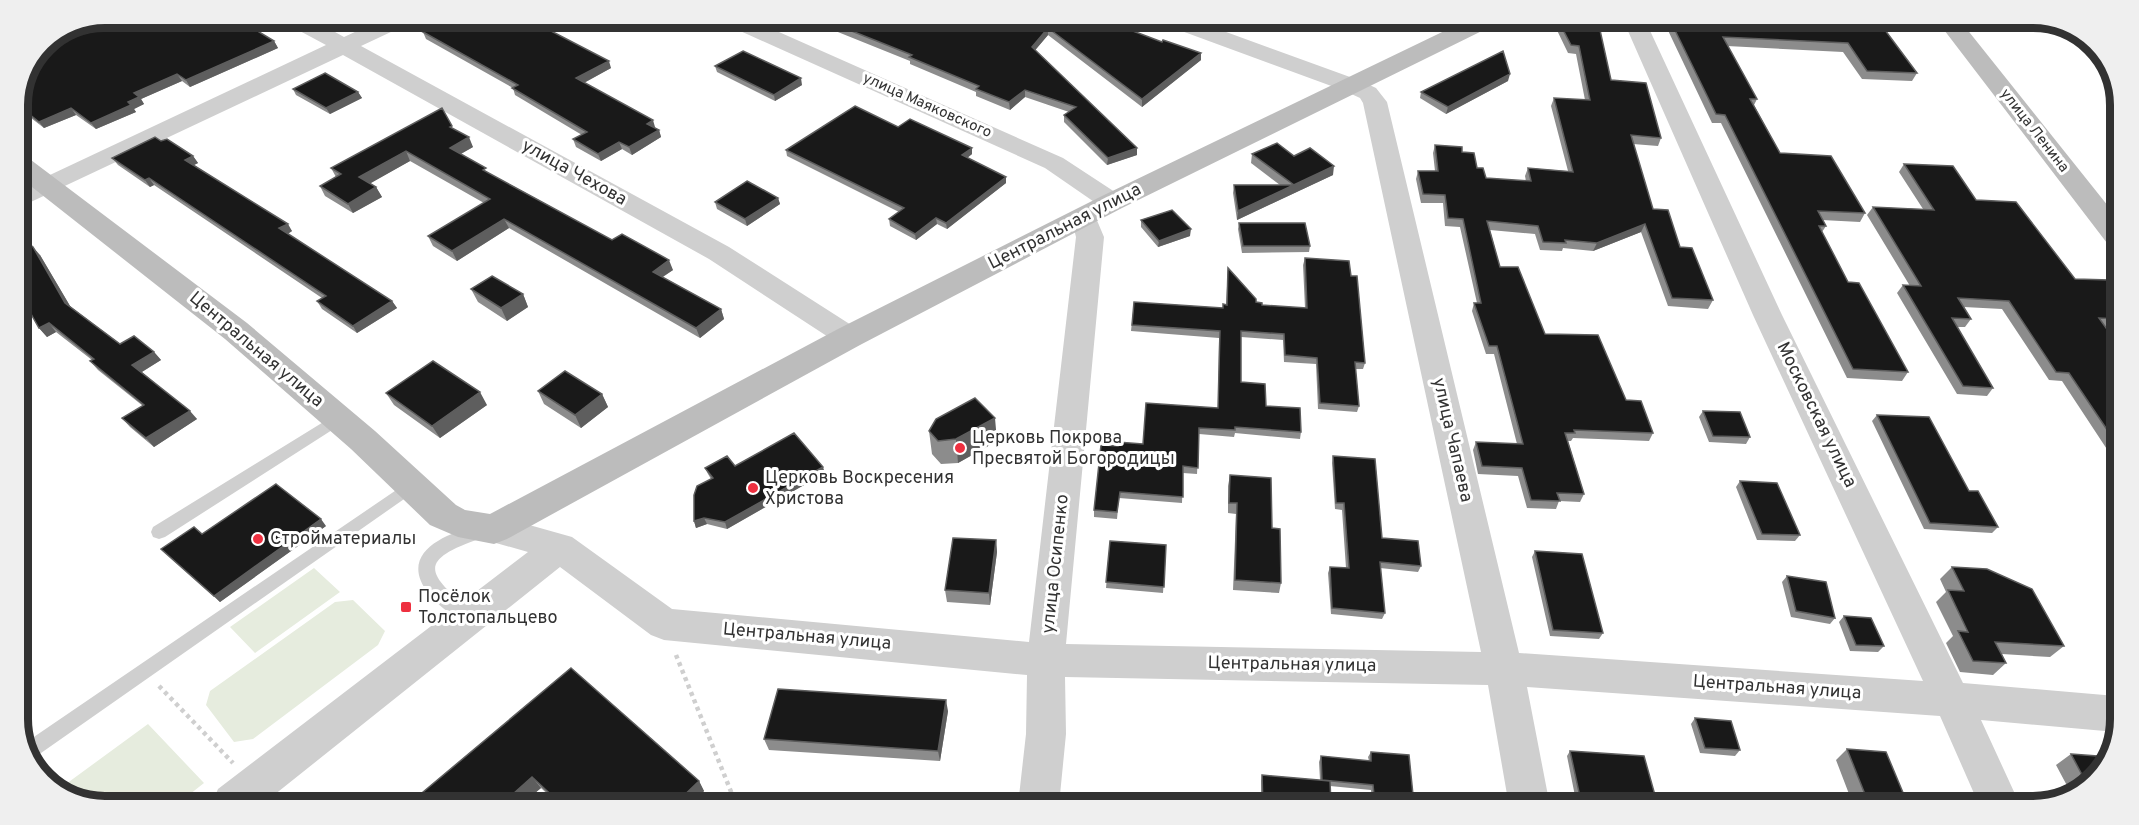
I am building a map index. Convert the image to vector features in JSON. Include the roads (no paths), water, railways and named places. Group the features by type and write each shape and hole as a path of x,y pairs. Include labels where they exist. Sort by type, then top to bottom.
{"street":[{"name":"улица Чехова","path":"310,28 718,253 849,337"},
{"path":"28,195 381,28"},
{"name":"улица Маяковского","path":"753,28 1054,163 1113,202"},
{"name":"улица Чапаева","path":"1195,28 1353,86 1368,93 1375,102 1504,669 1528,796"},
{"name":"Центральная улица","path":"494,529 849,337 1113,202 1470,28"},
{"name":"Московская улица","path":"1638,28 1669,92 1734,244 1953,700 1996,796"},
{"name":"улица Ленина","path":"1954,28 2110,227"},
{"name":"Центральная улица","path":"28,171 236,331 338,419 443,515 458,523 494,529 560,547 664,624 1046,660 1504,669 1953,700 2110,713"},
{"name":"улица Осипенко","path":"1039,796 1046,734 1046,660 1090,237 1084,217"},
{"path":"243,794 467,617 560,547"}],"lane":[{"path":"159,532 338,419"},
{"path":"34,748 411,486"},
{"path":"467,617 438,592 429,580 430,556 437,548 460,537 494,529"}],"place":[{"name":"Церковь Покрова Пресвятой Богородицы","path":"960,448"},
{"name":"Церковь Воскресения Христова","path":"753,488"},
{"name":"Стройматериалы","path":"258,539"},
{"name":"Посёлок Толстопальцево","path":"406,607"}]}
